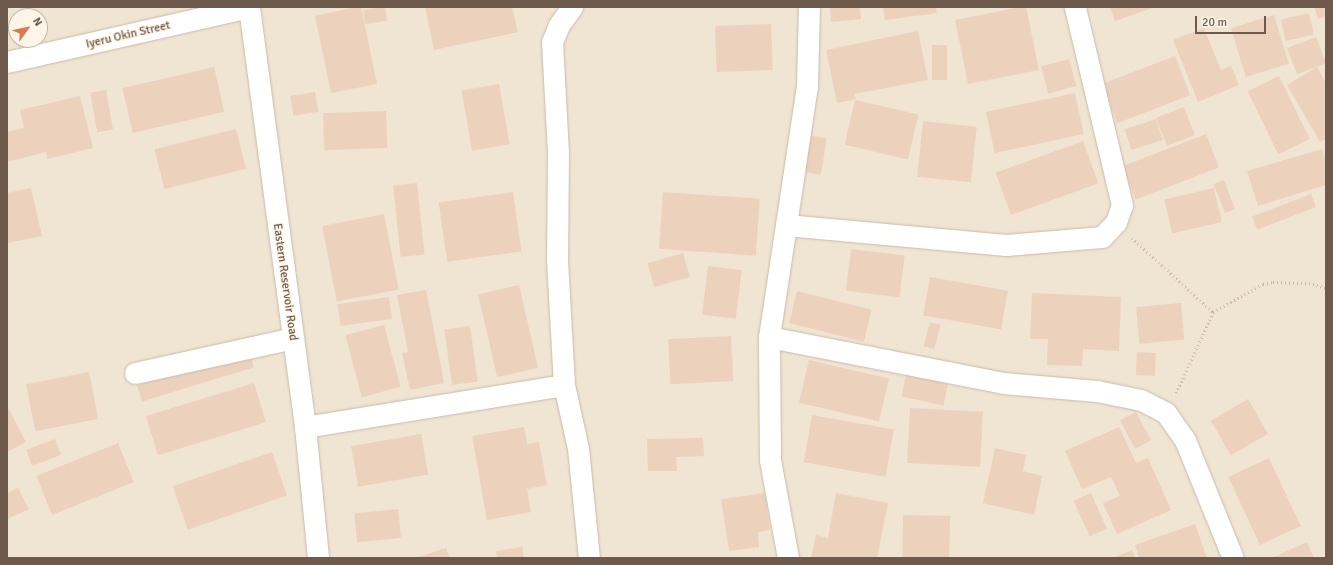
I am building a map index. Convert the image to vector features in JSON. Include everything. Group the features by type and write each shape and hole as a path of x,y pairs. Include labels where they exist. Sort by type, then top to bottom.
{"street":[{"name":"Iyeru Okin Street","path":"7,62 249,7"},
{"name":"Eastern Reservoir Road","path":"249,7 305,427 318,558"},
{"path":"572,7 559,25 552,42 558,153 557,260 564,385 578,448 588,558"},
{"path":"788,558 770,460 769,337 807,87 809,7"},
{"path":"786,225 1006,245 1102,237 1116,222 1122,205 1075,7"},
{"path":"769,337 1003,383 1097,391 1141,400 1166,413 1186,440 1233,558"},
{"path":"135,373 293,338"},
{"path":"305,427 564,385"}],"path":[{"path":"1116,222 1213,312"},
{"path":"1166,413 1213,312 1263,284 1273,282 1309,283 1326,288"}],"shaded area":[{"path":"7,7 1326,7 1326,558 7,558"}],"building":[{"path":"361,7 377,84 331,93 315,16"},
{"path":"385,7 387,21 365,24 363,10"},
{"path":"425,7 512,7 518,32 434,50"},
{"path":"830,7 860,7 861,19 831,22"},
{"path":"883,7 936,7 937,13 885,20"},
{"path":"1026,7 1039,70 968,84 955,20"},
{"path":"1110,7 1155,7 1115,21"},
{"path":"1314,7 1326,7 1326,16 1318,19"},
{"path":"1309,13 1314,34 1286,41 1281,20"},
{"path":"1274,15 1289,64 1246,77 1231,28"},
{"path":"771,24 773,70 717,72 715,26"},
{"path":"1204,28 1221,70 1231,66 1239,85 1198,102 1173,40"},
{"path":"918,31 928,80 854,94 856,99 837,103 826,50"},
{"path":"1316,37 1326,63 1297,74 1287,48"},
{"path":"932,45 947,45 947,80 932,80"},
{"path":"1175,56 1190,95 1117,123 1102,84"},
{"path":"1069,59 1076,86 1048,94 1041,67"},
{"path":"214,67 224,112 133,133 122,88"},
{"path":"1317,67 1326,83 1326,139 1320,142 1287,85"},
{"path":"1279,76 1310,139 1278,154 1248,91"},
{"path":"499,84 510,144 472,151 462,91"},
{"path":"106,90 113,129 97,132 90,93"},
{"path":"315,92 318,112 293,116 290,96"},
{"path":"1075,93 1084,134 995,153 986,112"},
{"path":"80,96 93,148 47,159 46,152 7,162 7,132 24,128 20,110"},
{"path":"855,100 918,115 908,159 845,145"},
{"path":"1184,107 1195,135 1167,146 1156,118"},
{"path":"386,111 387,148 324,150 323,113"},
{"path":"1156,119 1163,140 1131,150 1125,129"},
{"path":"923,121 977,127 971,182 917,177"},
{"path":"236,129 246,169 164,189 154,149"},
{"path":"1206,134 1219,168 1136,200 1123,166"},
{"path":"807,135 827,138 821,175 801,172"},
{"path":"1083,141 1098,183 1011,215 996,173"},
{"path":"1322,149 1326,162 1326,185 1258,206 1247,171"},
{"path":"1224,180 1235,209 1225,213 1214,184"},
{"path":"417,183 425,255 401,257 393,186"},
{"path":"31,188 42,236 7,243 7,193"},
{"path":"1214,188 1222,222 1172,234 1164,199"},
{"path":"513,192 521,251 447,262 439,202"},
{"path":"663,192 760,199 756,256 659,249"},
{"path":"1311,194 1316,207 1257,230 1252,217"},
{"path":"384,214 399,290 337,302 322,226"},
{"path":"851,249 905,256 899,297 846,291"},
{"path":"683,253 690,277 654,287 647,263"},
{"path":"708,266 742,270 736,319 702,315"},
{"path":"930,277 1008,291 1001,329 923,315"},
{"path":"519,285 538,368 497,377 478,294"},
{"path":"426,290 444,383 410,390 402,353 408,352 397,295"},
{"path":"797,291 872,310 864,342 789,323"},
{"path":"1032,293 1121,297 1119,351 1083,349 1082,366 1047,365 1048,339 1030,339"},
{"path":"389,297 392,319 341,326 338,304"},
{"path":"1181,303 1184,340 1139,344 1136,307"},
{"path":"930,322 941,325 934,349 924,346"},
{"path":"384,325 401,387 362,397 345,335"},
{"path":"470,326 478,381 452,385 444,330"},
{"path":"731,336 733,381 670,384 668,339"},
{"path":"249,351 254,367 142,401 137,385"},
{"path":"1137,352 1156,353 1155,376 1136,375"},
{"path":"809,360 889,378 879,421 799,403"},
{"path":"89,372 98,419 35,431 26,384"},
{"path":"906,375 948,384 943,405 901,397"},
{"path":"254,383 266,422 158,455 146,416"},
{"path":"1248,399 1268,434 1231,455 1211,420"},
{"path":"7,406 26,442 7,452"},
{"path":"910,408 983,412 980,467 907,463"},
{"path":"1136,412 1151,440 1135,449 1120,420"},
{"path":"812,415 894,429 885,477 804,462"},
{"path":"524,427 527,444 539,442 547,485 527,489 531,512 487,520 472,436"},
{"path":"1119,427 1136,463 1148,458 1171,510 1117,534 1103,503 1120,496 1111,477 1082,489 1065,451"},
{"path":"421,434 428,474 358,487 351,446"},
{"path":"703,438 704,456 676,457 677,471 648,471 647,439"},
{"path":"55,439 61,455 32,466 26,450"},
{"path":"118,443 134,482 52,515 36,476"},
{"path":"995,448 1026,455 1023,471 1042,476 1034,515 983,503"},
{"path":"272,452 287,495 188,530 173,486"},
{"path":"1269,458 1301,526 1260,545 1228,477"},
{"path":"18,488 29,509 7,519 7,493"},
{"path":"765,493 770,530 758,532 759,547 729,551 721,499"},
{"path":"836,493 888,503 877,558 811,558 816,535 828,538"},
{"path":"1091,493 1107,529 1090,536 1074,501"},
{"path":"398,509 401,538 357,542 354,514"},
{"path":"903,515 950,516 949,558 902,558"},
{"path":"1195,524 1207,558 1139,558 1135,545"},
{"path":"1307,542 1314,558 1272,558"},
{"path":"522,547 524,558 497,558 496,551"},
{"path":"446,548 450,558 415,558"},
{"path":"1132,550 1135,558 1113,558"}]}
